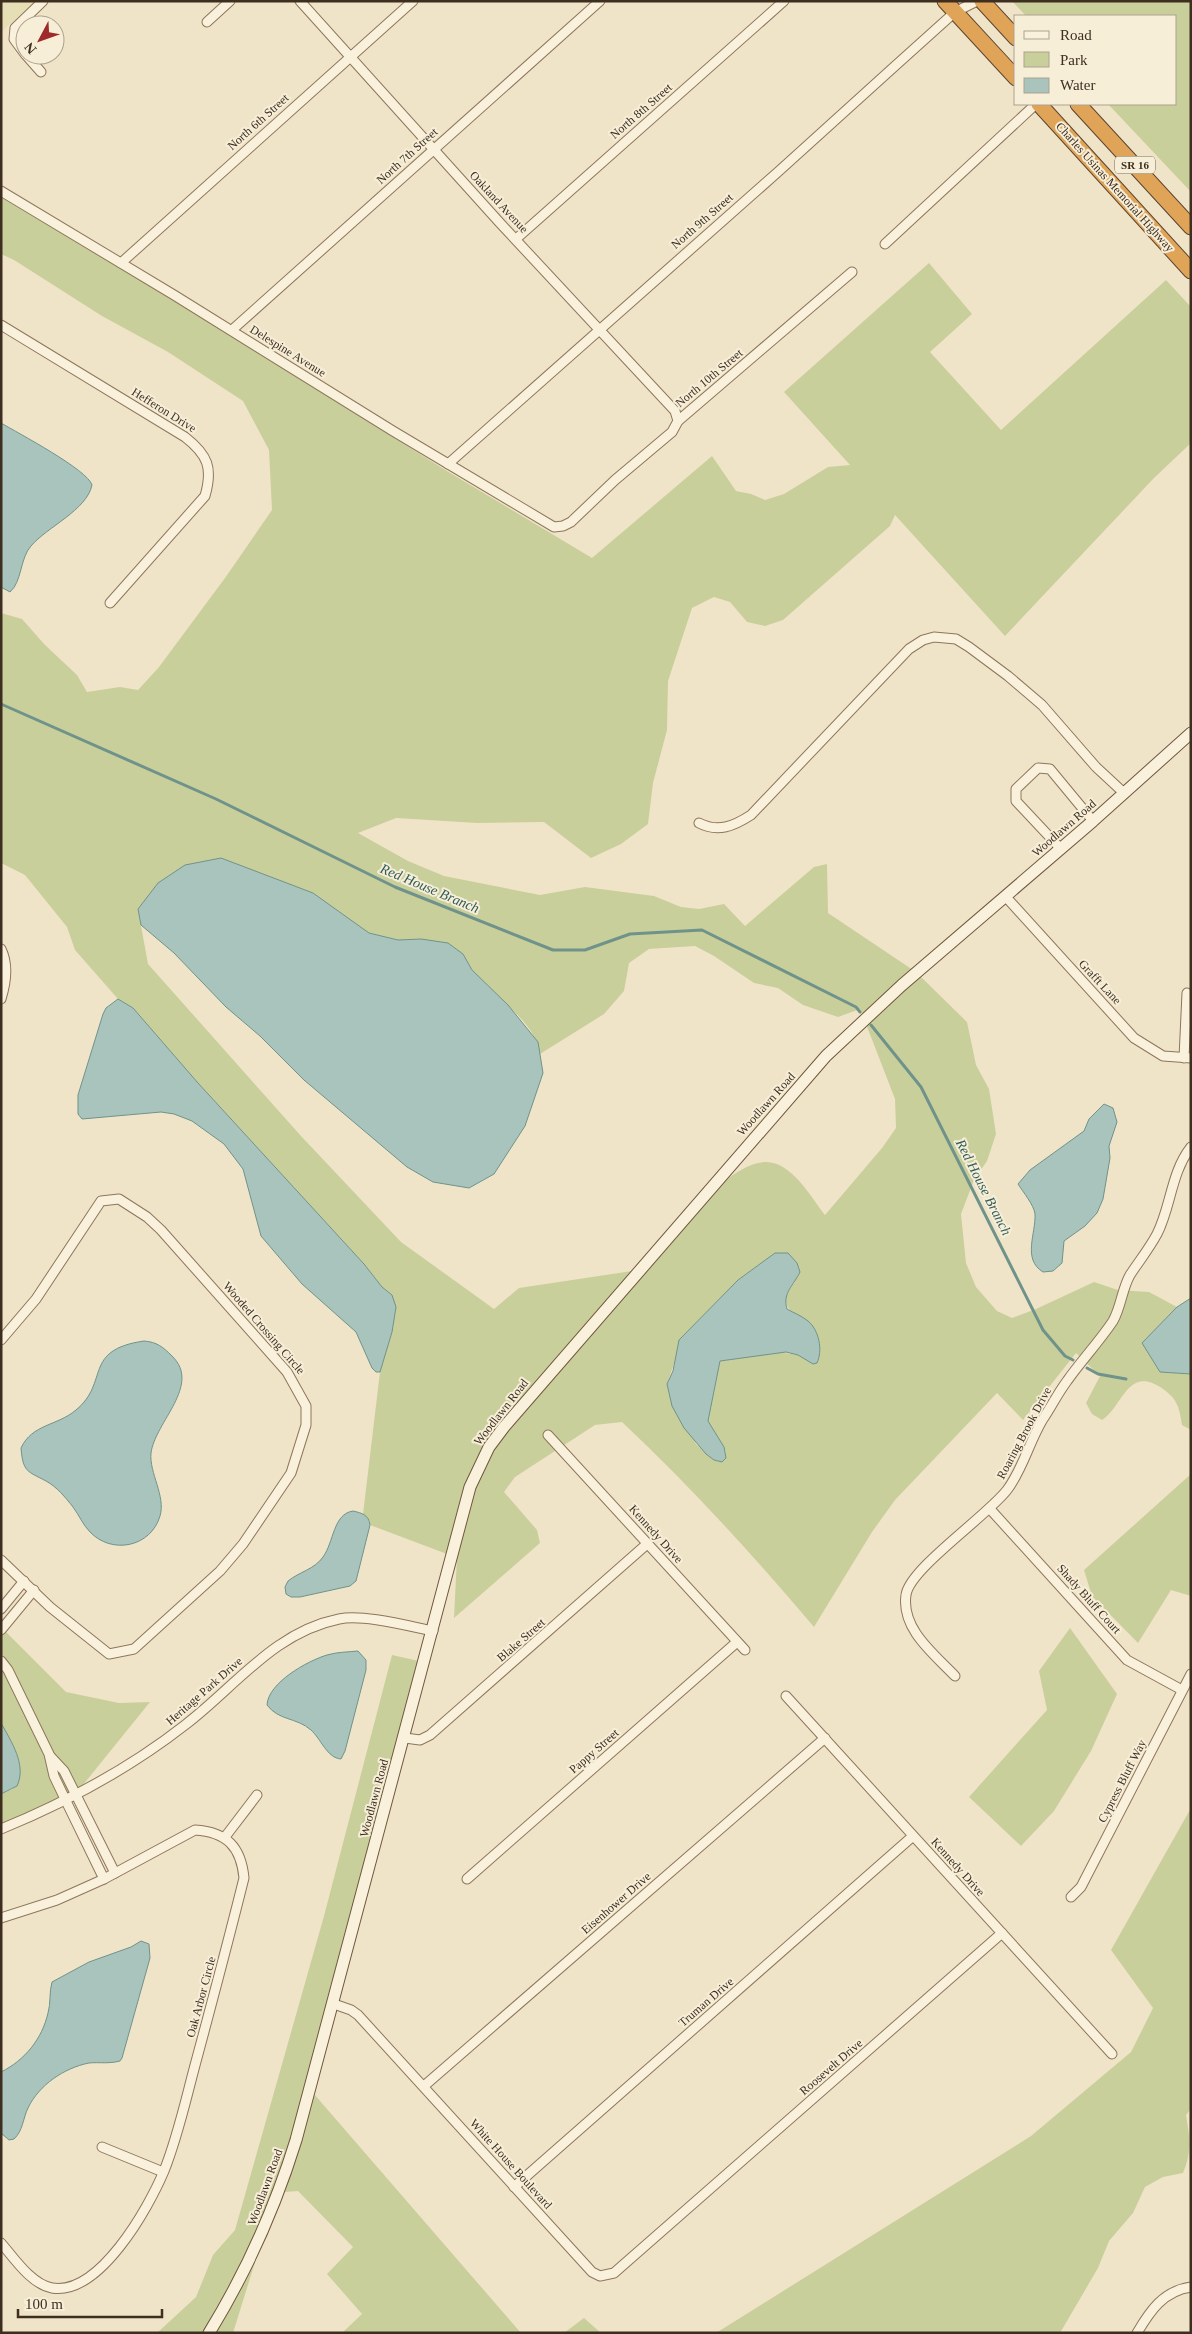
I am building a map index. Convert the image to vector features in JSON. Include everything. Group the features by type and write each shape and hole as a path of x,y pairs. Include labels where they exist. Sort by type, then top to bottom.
{"highway":[{"path":"982,1 1014,36"},
{"path":"950,7 1014,76"},
{"name":"Charles Usinas Memorial Highway","path":"1038,105 1190,268"},
{"name":"SR 16","path":"1079,105 1191,227"}],"street":[{"path":"28,15 43,1"},
{"path":"207,22 230,1"},
{"name":"Oakland Avenue","path":"300,1 675,411 678,421"},
{"name":"North 6th Street","path":"121,263 412,1"},
{"name":"North 7th Street","path":"232,330 600,1"},
{"name":"North 8th Street","path":"516,239 784,1"},
{"name":"North 9th Street","path":"448,464 598,329 779,171 950,7 977,1"},
{"path":"35,65 41,72"},
{"path":"885,244 1036,105"},
{"name":"Delespine Avenue","path":"1,191 232,330 549,525 563,526"},
{"name":"North 10th Street","path":"563,526 571,522 672,432 678,421 852,272"},
{"name":"Hefferon Drive","path":"1,324 185,437 199,448 208,465 209,482 205,496 110,603"},
{"path":"699,823 711,828 722,828 740,822 751,815 909,649 923,640 934,637 956,639 1022,687 1042,705 1096,767 1124,793"},
{"name":"Woodlawn Road","path":"209,2333 259,2242 278,2196 296,2140 405,1738 470,1487 489,1447 504,1427 826,1056 902,985 1006,897 1191,733"},
{"path":"1061,849 1016,801 1016,789 1038,768 1050,769 1093,821"},
{"name":"Grafft Lane","path":"1006,897 1134,1038 1164,1056 1188,1058"},
{"path":"1,949 5,956 6,974 1,999"},
{"path":"1187,993 1188,1058"},
{"name":"Roaring Brook Drive","path":"955,1676 912,1627 906,1611 908,1585 1008,1490 1040,1423 1066,1382 1113,1321 1129,1277 1147,1253 1163,1222 1176,1178 1185,1154 1191,1147"},
{"name":"Wooded Crossing Circle","path":"1,1340 36,1299 101,1201 119,1199 147,1217 161,1230 288,1372 306,1406 306,1425 291,1473 243,1544 220,1571 187,1603 134,1649 109,1654 50,1607 1,1560"},
{"name":"Kennedy Drive","path":"548,1435 745,1650"},
{"name":"Shady Bluff Court","path":"990,1509 1127,1660 1182,1690"},
{"name":"Blake Street","path":"405,1738 420,1740 430,1735 647,1544"},
{"path":"1,1609 24,1582"},
{"path":"1,1630 34,1590"},
{"name":"Heritage Park Drive","path":"1,1829 65,1800 146,1754 187,1724 269,1651 289,1638 314,1626 341,1618 376,1620 433,1630"},
{"name":"Pappy Street","path":"467,1879 737,1642"},
{"path":"1,1661 8,1670 49,1754 54,1776 104,1879"},
{"name":"Cypress Bluff Way","path":"1071,1897 1081,1888 1191,1674"},
{"name":"Kennedy Drive","path":"786,1696 1112,2054"},
{"name":"Eisenhower Drive","path":"424,2086 825,1738"},
{"path":"49,1754 64,1771 115,1872"},
{"path":"1,1918 57,1900 104,1879 195,1830 209,1831 225,1837 257,1795"},
{"name":"Truman Drive","path":"514,2187 913,1836"},
{"name":"Oak Arbor Circle","path":"1,2243 34,2279 49,2287 66,2289 82,2282 100,2269 138,2220 163,2172 176,2136 244,1878 242,1862 225,1837"},
{"name":"Roosevelt Drive","path":"677,2219 1002,1933"},
{"name":"White House Boulevard","path":"334,2004 358,2015 592,2272 600,2276 614,2273 677,2219"},
{"path":"102,2147 163,2172"},
{"path":"1137,2333 1152,2309 1166,2296 1181,2288 1191,2287"}],"shaded area":[{"path":"1,1 36,1 20,15 15,15 15,20 1,32"}],"green space":[{"path":"1012,1 1191,1 1191,192 1109,105 1177,105 1177,15 1025,15"},
{"path":"1,197 171,299 447,471 592,558 712,456 736,491 751,494 765,500 784,494 828,467 850,465 784,392 929,263 972,314 930,352 1001,430 1166,280 1191,307 1191,443 1154,478 1005,636 895,515 890,526 783,620 765,626 747,622 730,602 714,597 692,608 668,681 667,730 653,783 648,824 621,844 591,858 544,822 477,823 396,818 358,833 408,861 444,876 540,895 585,887 654,896 681,907 699,909 724,904 745,926 814,867 827,864 828,913 913,970 862,1014 860,1009 838,1017 803,1005 778,988 754,983 714,956 695,946 649,949 629,963 624,991 604,1014 540,1054 530,1030 512,1009 472,971 463,954 421,939 398,940 369,933 345,917 158,883 138,909 148,964 301,1136 401,1242 494,1309 519,1288 632,1271 485,1444 465,1487 447,1554 370,1525 370,1521 363,1514 380,1372 392,1332 392,1295 382,1287 364,1264 198,1083 133,1008 118,999 75,950 67,927 25,875 1,863 1,613 22,619 45,645 77,675 87,692 120,687 138,690 159,667 225,578 272,510 269,450 243,401 168,352 102,316 14,260 1,254"},
{"path":"920,976 967,1022 976,1065 989,1089 996,1134 987,1161 974,1180 961,1214 966,1263 976,1287 997,1311 1012,1318 1094,1282 1118,1290 1149,1292 1177,1307 1143,1343 1160,1372 1191,1374 1191,1430 1182,1425 1174,1399 1160,1387 1149,1382 1140,1382 1132,1385 1102,1420 1092,1414 1086,1403 1100,1376 1076,1353 1023,1420 997,1393 895,1500 872,1532 814,1627 721,1522 673,1471 622,1422 595,1425 515,1477 504,1492 537,1530 540,1543 454,1618 457,1557 475,1488 493,1449 722,1182 753,1164 774,1163 783,1167 799,1181 825,1215 882,1148 896,1128 895,1099 866,1024","holes":["775,1253 795,1282 786,1298 787,1304 795,1315 816,1331 820,1351 798,1355 779,1352 720,1361 708,1421 726,1453 714,1460 696,1444 667,1384 684,1335 738,1280"]},
{"path":"1191,1474 1191,1596 1171,1590 1138,1643 1092,1596 1084,1570"},
{"path":"1,1627 66,1692 119,1703 150,1702 74,1796 1,1826 1,1794 13,1789 13,1747 1,1723"},
{"path":"1070,1628 1117,1694 1091,1751 1054,1811 1021,1846 969,1797 1047,1710 1039,1671"},
{"path":"392,1655 419,1661 291,2139 282,2165 253,2239 230,2286 203,2333 157,2333 196,2297 213,2255 235,2230 324,1916"},
{"path":"1191,1808 1191,2109 1186,2115 1189,2138 1188,2158 1183,2173 1163,2177 1145,2187 1133,2213 1109,2241 1098,2268 1060,2333 716,2333 1031,2136 1131,2052 1153,2008 1111,1950"},
{"path":"314,2094 521,2333 342,2333 362,2314 327,2274 353,2247 298,2191 285,2192"},
{"path":"256,2259 233,2333 215,2333"},
{"path":"584,2318 601,2333 564,2333"}],"water":[{"path":"1,423 66,461 88,478 92,485 89,494 83,502 38,539 27,551 17,582 10,592 1,587"},
{"path":"221,858 313,893 369,933 398,940 421,939 448,943 463,954 472,970 508,1005 538,1042 543,1073 525,1126 494,1174 469,1188 433,1182 407,1167 304,1080 260,1036 226,1007 174,953 141,925 138,909 158,883 185,865"},
{"path":"118,999 133,1008 198,1083 364,1264 382,1287 392,1295 396,1307 392,1332 380,1372 376,1372 372,1368 356,1332 302,1284 261,1236 243,1169 224,1144 192,1121 174,1114 161,1112 82,1119 78,1114 78,1095 103,1014 106,1008"},
{"path":"1104,1104 1113,1108 1117,1122 1109,1146 1110,1158 1103,1199 1097,1213 1085,1226 1064,1241 1062,1263 1053,1271 1043,1272 1033,1260 1034,1210 1018,1184 1030,1170 1084,1131 1089,1119"},
{"path":"775,1253 788,1253 797,1263 800,1272 787,1294 787,1309 806,1319 812,1325 819,1340 819,1358 817,1363 813,1364 798,1355 786,1352 720,1361 708,1421 724,1447 726,1458 722,1462 714,1460 706,1454 684,1428 672,1406 667,1384 673,1371 679,1340 738,1280"},
{"path":"1191,1298 1191,1374 1160,1372 1142,1343 1177,1307"},
{"path":"144,1341 160,1345 172,1356 180,1367 182,1379 180,1391 154,1441 151,1453 152,1468 161,1501 160,1516 155,1527 140,1541 130,1544 109,1544 90,1532 61,1492 50,1483 27,1470 23,1462 21,1448 32,1434 76,1410 92,1389 104,1359 112,1352 125,1345"},
{"path":"353,1511 364,1515 370,1525 356,1581 350,1586 300,1597 291,1597 286,1594 285,1587 288,1581 320,1561 327,1551 341,1517"},
{"path":"358,1651 366,1660 366,1670 345,1751 341,1759 328,1752 311,1730 282,1717 267,1705 269,1697 281,1681 309,1662 327,1655"},
{"path":"1,1723 16,1753 19,1762 20,1778 17,1786 1,1794"},
{"path":"141,1941 149,1944 150,1958 122,2058 116,2062 80,2065 53,2079 33,2100 26,2112 17,2136 9,2140 1,2133 1,2072 25,2055 42,2032 48,2013 52,1982 89,1962 131,1947"}],"waterway":[{"name":"Red House Branch","path":"1,704 216,799 395,887 553,950 585,950 630,934 702,930 856,1007 860,1012"},
{"name":"Red House Branch","path":"871,1025 921,1087 1043,1330 1065,1356 1073,1360"},
{"name":"Red House Branch","path":"1087,1368 1098,1374 1126,1379"}]}
